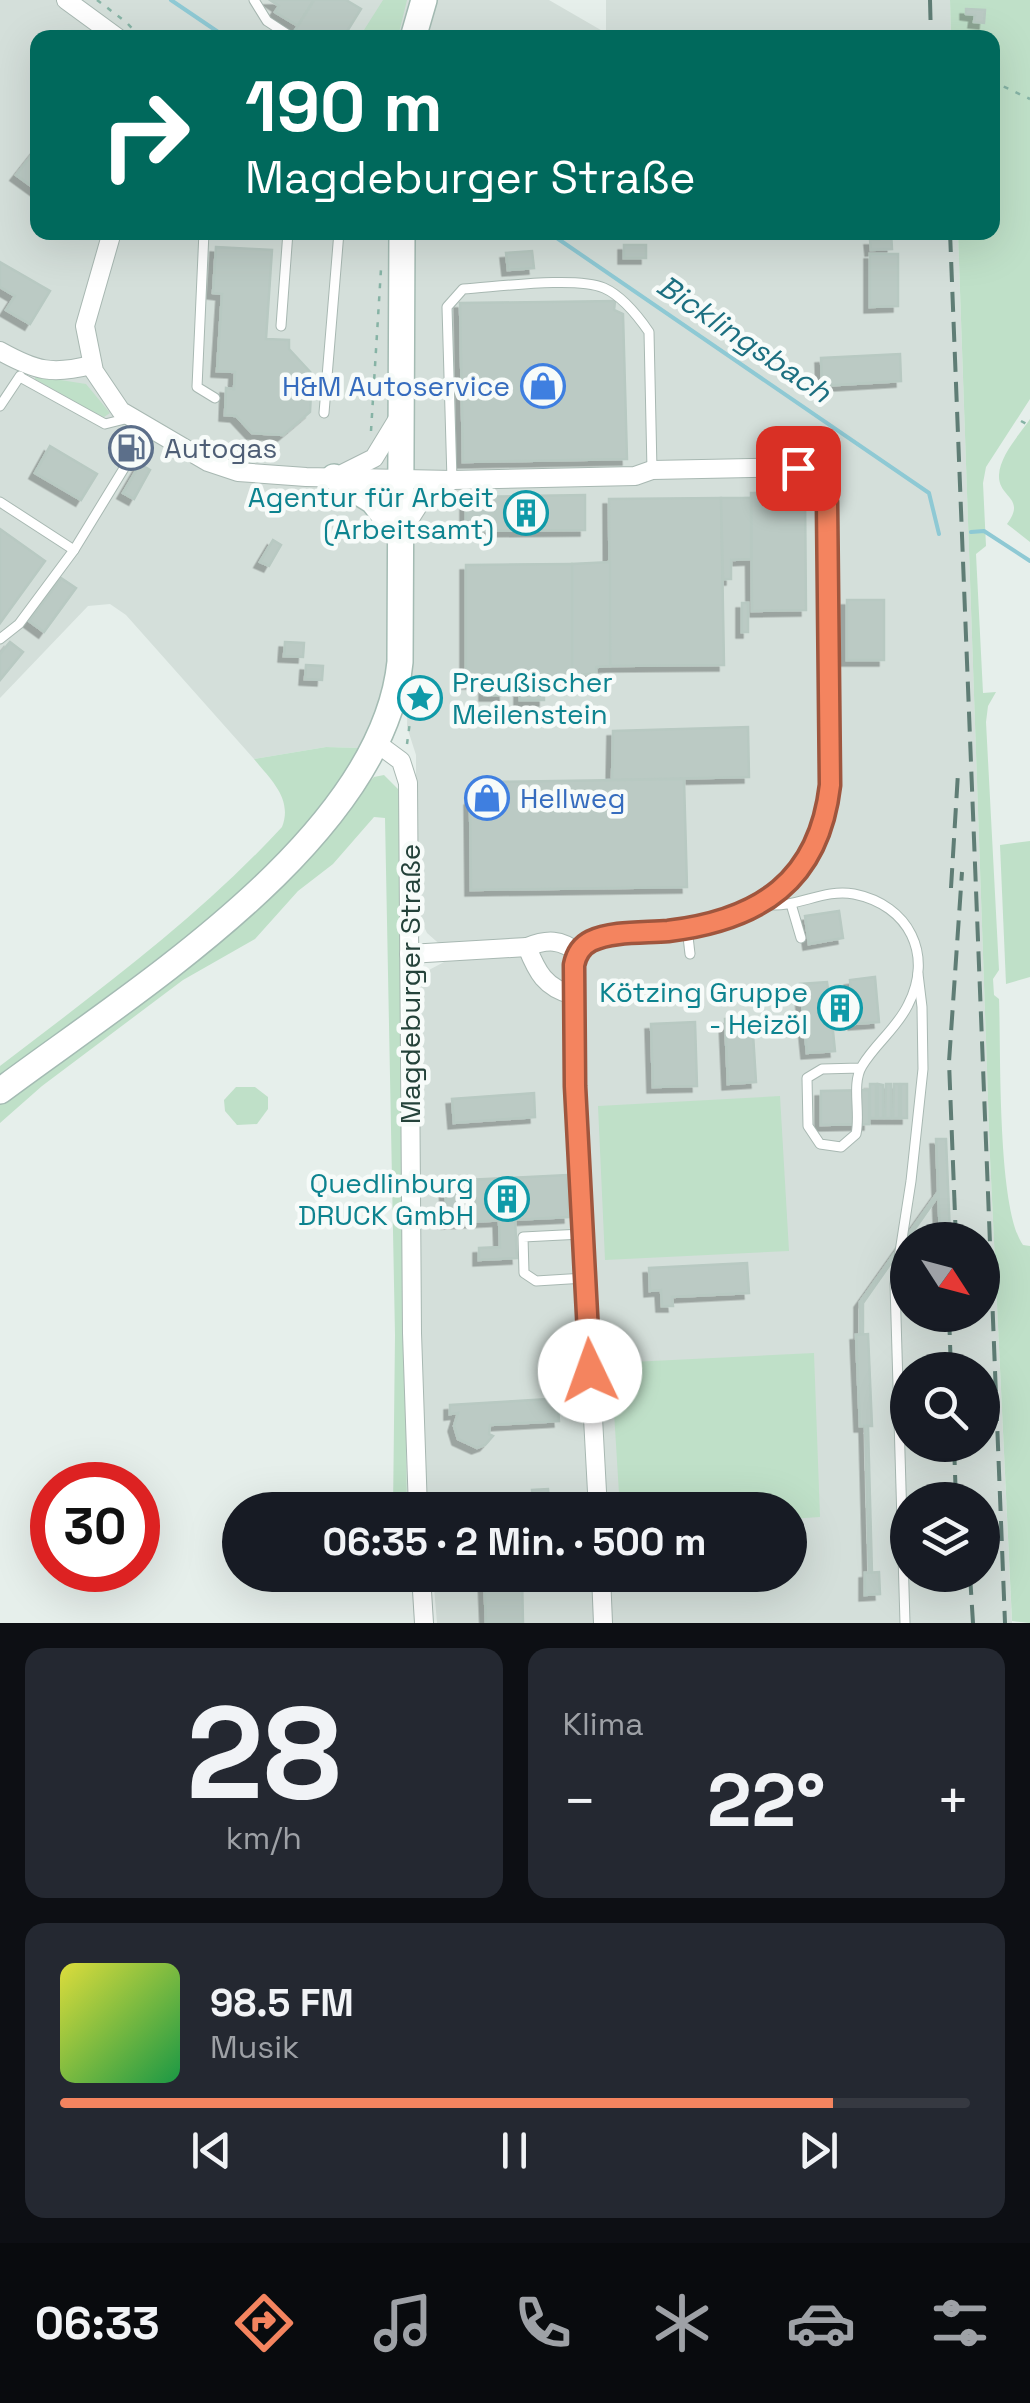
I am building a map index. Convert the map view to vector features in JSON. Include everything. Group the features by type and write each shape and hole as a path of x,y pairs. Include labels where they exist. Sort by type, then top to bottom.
{"main road":[{"path":"415,30 424,0"},
{"path":"0,1090 239,908 322,825 378,744 393,703 400,662 402,240"},
{"path":"334,477 373,501 400,536"}],"street":[{"path":"66,0 107,30"},
{"path":"110,240 85,326 92,365 111,401 129,418 208,462 238,472 452,480 794,467 810,473 824,490 828,803 820,834 807,860 787,884 761,904 732,918 597,939 578,953 573,986 588,1435 596,1492"},
{"path":"0,351 23,371 54,372 92,365"},
{"path":"334,477 374,458 399,416"},
{"path":"400,536 423,498 452,480"},
{"path":"378,744 404,764"},
{"name":"Magdeburger Straße","path":"404,764 408,783 412,1333 417,1492"},
{"path":"409,954 527,947 542,941 560,942 578,953"},
{"path":"527,947 538,974 554,988 573,986"},
{"path":"422,1592 424,1623"},
{"path":"602,1592 604,1623"}],"lane":[{"path":"254,0 267,21 281,30"},
{"path":"204,240 198,387 215,398"},
{"path":"281,326 287,240"},
{"path":"324,413 339,240"},
{"path":"452,480 447,307 463,289 584,283 606,288 639,317 649,332 652,470"},
{"path":"0,406 23,371 105,424 129,418"},
{"path":"0,639 19,624 74,550 148,429"},
{"path":"0,502 74,550"},
{"path":"761,904 791,904 812,896 840,893 861,896 880,904 912,933 916,944 923,1069 895,1284 905,1623"},
{"path":"791,904 801,938"},
{"path":"687,928 690,954"},
{"path":"860,1068 822,1069 807,1078 808,1126 820,1144 841,1147 856,1134 860,1068 904,1014 918,974"},
{"path":"523,1223 524,1273 528,1278 585,1278"},
{"path":"523,1237 582,1234"}],"path":[{"path":"1000,85 1030,98"},
{"path":"372,430 382,258"},
{"path":"1022,421 1030,426"},
{"path":"404,764 414,692"}],"shaded area":[{"path":"0,0 549,0 601,30 30,30 30,240 958,240 993,1222 890,1222 890,1332 998,1332 999,1352 890,1352 890,1462 1000,1462 1000,1369 1012,1623 437,1623 434,1592 807,1592 807,1492 427,1492 419,1335 415,986 423,985 427,971 444,962 444,948 427,933 416,910 416,755 407,727 408,691 384,687 361,748 326,747 254,759 126,615 110,604 88,606 0,698"},
{"path":"606,0 950,0 951,30 606,30"}],"green space":[{"path":"383,0 407,0 400,30 364,30"},
{"path":"950,0 1030,0 1030,399 986,467 986,546 976,554 983,693 996,692 988,706 986,722 999,970 993,979 994,995 999,999 1005,1165 1015,1226 1023,1245 1030,1246 1030,1623 1012,1621 998,1332 1000,1222 993,1222 990,1157 958,240 1000,240 1000,30 951,30"},
{"path":"35,376 86,384 110,413 104,417 95,413"},
{"path":"1030,419 1030,542 1007,524 1014,508 999,475 1007,452"},
{"path":"326,747 361,748 318,814 227,906 0,1077 0,1066 182,923 282,827 282,799 254,759"},
{"path":"384,775 398,789 399,804 407,1492 393,1492 395,1335 385,818 374,817 333,864 298,891 255,939 183,980 42,1086 0,1123 0,1102 350,806 374,777"},
{"path":"1030,841 1030,977 1006,984 1000,845"},
{"path":"236,1087 255,1087 268,1097 268,1109 257,1124 237,1125 225,1111 224,1100"},
{"path":"780,1096 789,1251 605,1260 598,1106"},
{"path":"814,1353 820,1517 807,1518 807,1492 619,1492 611,1363"}],"building":[{"path":"270,0 314,0 298,26 275,12 279,6"},
{"path":"314,0 346,0 361,9 348,30 295,30"},
{"path":"966,9 985,10 984,23 974,22 975,15 966,14"},
{"path":"30,157 30,185 16,175"},
{"path":"870,240 891,240 892,249 871,250"},
{"path":"624,245 646,245 646,258 624,258"},
{"path":"216,247 272,250 266,339 289,340 289,349 312,374 310,412 283,435 252,433 236,416 225,415 226,388 234,389 235,372 217,371 222,294 213,293"},
{"path":"532,251 534,268 508,270 506,253"},
{"path":"870,254 898,254 898,306 870,307"},
{"path":"0,262 50,291 30,324 6,310 15,296 0,287"},
{"name":"H&M Autoservice","path":"615,301 614,310 623,314 627,459 463,462 460,303"},
{"path":"900,354 901,381 822,386 821,358"},
{"path":"50,446 97,474 81,500 35,473"},
{"path":"140,464 150,470 134,499 123,493"},
{"path":"805,492 806,610 752,611 751,493"},
{"name":"Agentur für Arbeit (Arbeitsamt)","path":"585,495 585,530 466,531 466,497"},
{"path":"721,498 724,665 610,666 609,499"},
{"path":"721,498 751,498 751,559 731,560 731,579 723,579"},
{"path":"0,529 45,561 0,623"},
{"path":"273,540 281,545 269,566 260,562"},
{"path":"610,562 610,666 596,667 596,673 579,675 579,682 572,682 572,564"},
{"path":"572,564 572,682 544,682 544,700 520,700 520,683 504,683 504,695 485,695 485,683 466,683 466,565"},
{"path":"61,578 76,588 44,632 29,621"},
{"path":"847,600 884,600 884,660 847,660"},
{"path":"742,603 748,603 748,632 742,632"},
{"path":"10,642 23,652 0,680 0,654"},
{"path":"285,642 304,643 303,657 284,656"},
{"path":"306,665 323,666 322,680 305,679"},
{"path":"748,727 749,777 612,780 613,731"},
{"path":"684,779 687,887 471,890 470,800 488,782"},
{"path":"839,911 843,938 809,944 805,916"},
{"name":"Kötzing Gruppe - Heizöl","path":"875,977 879,1022 832,1021 835,1051 807,1053 800,984 827,982 829,996 851,994 850,980"},
{"path":"752,1018 756,1082 728,1084 725,1019"},
{"path":"695,1022 697,1086 653,1087 651,1024"},
{"path":"870,1084 876,1084 876,1118 870,1118"},
{"path":"878,1084 883,1085 883,1118 878,1118"},
{"path":"886,1084 891,1084 891,1118 885,1118"},
{"path":"894,1084 899,1084 899,1118 893,1118"},
{"path":"901,1084 907,1084 907,1118 901,1118"},
{"path":"869,1090 869,1124 821,1125 821,1091"},
{"path":"534,1093 535,1117 454,1123 452,1099"},
{"path":"936,1139 946,1139 949,1222 939,1222"},
{"name":"Quedlinburg DRUCK GmbH","path":"567,1175 569,1217 447,1223 445,1181"},
{"path":"938,1192 920,1222 917,1222"},
{"path":"515,1219 517,1258 479,1260 479,1248 500,1247 499,1220"},
{"path":"890,1260 863,1303 860,1335 860,1302"},
{"path":"747,1263 749,1293 672,1297 673,1306 662,1306 661,1290 650,1291 649,1268"},
{"path":"868,1334 872,1426 860,1426 856,1335"},
{"path":"564,1398 565,1407 558,1408 559,1421 490,1425 489,1434 493,1436 477,1448 458,1439 454,1426 458,1413 450,1414 450,1405"},
{"path":"868,1426 872,1573 869,1573"},
{"path":"879,1572 880,1594 865,1595 865,1573"},
{"path":"485,1592 522,1592 523,1623 486,1623"}],"waterway":[{"name":"Bicklingsbach","path":"171,0 215,30"},
{"name":"Bicklingsbach","path":"560,240 929,493 939,534"},
{"name":"Bicklingsbach","path":"971,532 984,531 1030,561"}],"railway":[{"path":"930,0 931,30"},
{"path":"950,240 1005,1623"},
{"path":"951,888 958,773"},
{"path":"955,1222 949,1062 962,872"},
{"path":"950,1332 950,1352"},
{"path":"955,1462 955,1482"},
{"path":"971,1592 973,1623"}],"place":[{"name":"H&M Autoservice","path":"543,386"},
{"name":"Autogas","path":"131,448"},
{"name":"Agentur für Arbeit (Arbeitsamt)","path":"526,513"},
{"name":"Preußischer Meilenstein","path":"420,698"},
{"name":"Hellweg","path":"487,798"},
{"name":"Kötzing Gruppe - Heizöl","path":"840,1008"},
{"name":"Quedlinburg DRUCK GmbH","path":"507,1199"}],"route":[{"path":"590,1371 575,1086 575,959 586,944 597,939 714,923 750,910 787,884 814,847 824,822 830,785 827,502 818,479 798,468"}]}
